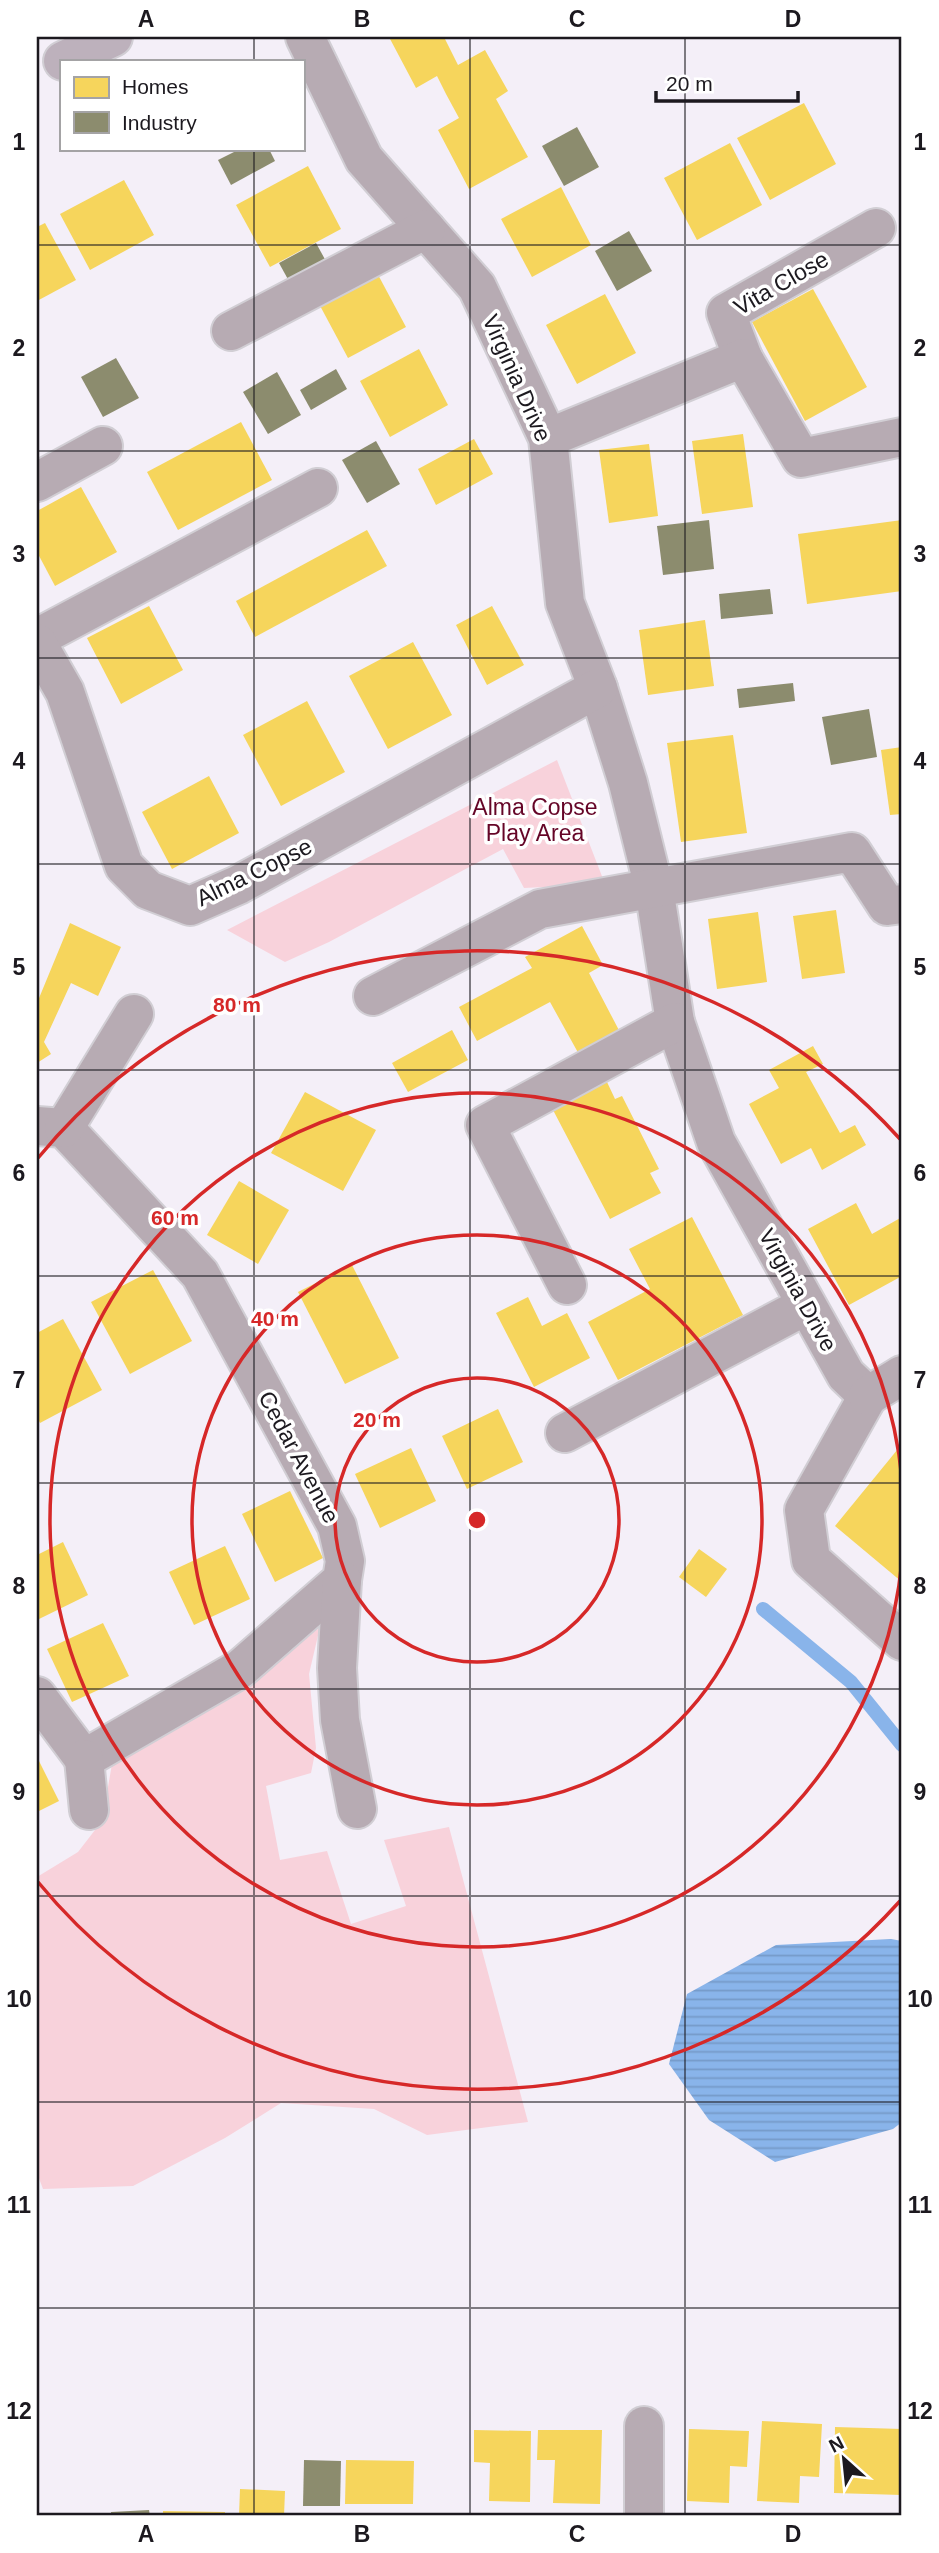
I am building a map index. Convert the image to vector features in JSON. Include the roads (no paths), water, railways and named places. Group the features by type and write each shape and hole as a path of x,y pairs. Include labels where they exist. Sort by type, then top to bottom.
{"highway":[{"path":"66,60 113,37"},
{"path":"37,74 60,63"}],"street":[{"name":"Virginia Drive","path":"305,37 364,159 477,287 548,438 565,603 598,688 628,783 654,888 676,1022 716,1142 846,1376 868,1396"},
{"name":"Vita Close","path":"876,228 726,313 743,358 801,458 902,437"},
{"path":"231,331 426,229"},
{"path":"548,438 743,358"},
{"path":"37,482 103,446"},
{"name":"Alma Copse","path":"318,488 37,641 65,692 124,866 148,890 190,906 238,886 598,688"},
{"path":"373,996 540,909 852,852 887,906 902,904"},
{"name":"Cedar Avenue","path":"134,1014 50,1127 200,1274 337,1526 345,1561 337,1668 340,1720 357,1809"},
{"path":"567,1285 485,1125 676,1022"},
{"path":"565,1433 805,1306"},
{"path":"902,1375 868,1396 804,1510 811,1559 902,1641"},
{"path":"85,1759 240,1669 342,1580"},
{"path":"37,1696 85,1759 89,1810"},
{"path":"644,2426 644,2516"}],"water":[{"path":"891,1939 902,1941 902,2122 893,2129 775,2162 709,2120 669,2064 687,1994 776,1945"}],"waterway":[{"path":"763,1609 851,1682 902,1745"}],"park label":[{"name":"Alma Copse Play Area","path":"535,820"}]}
